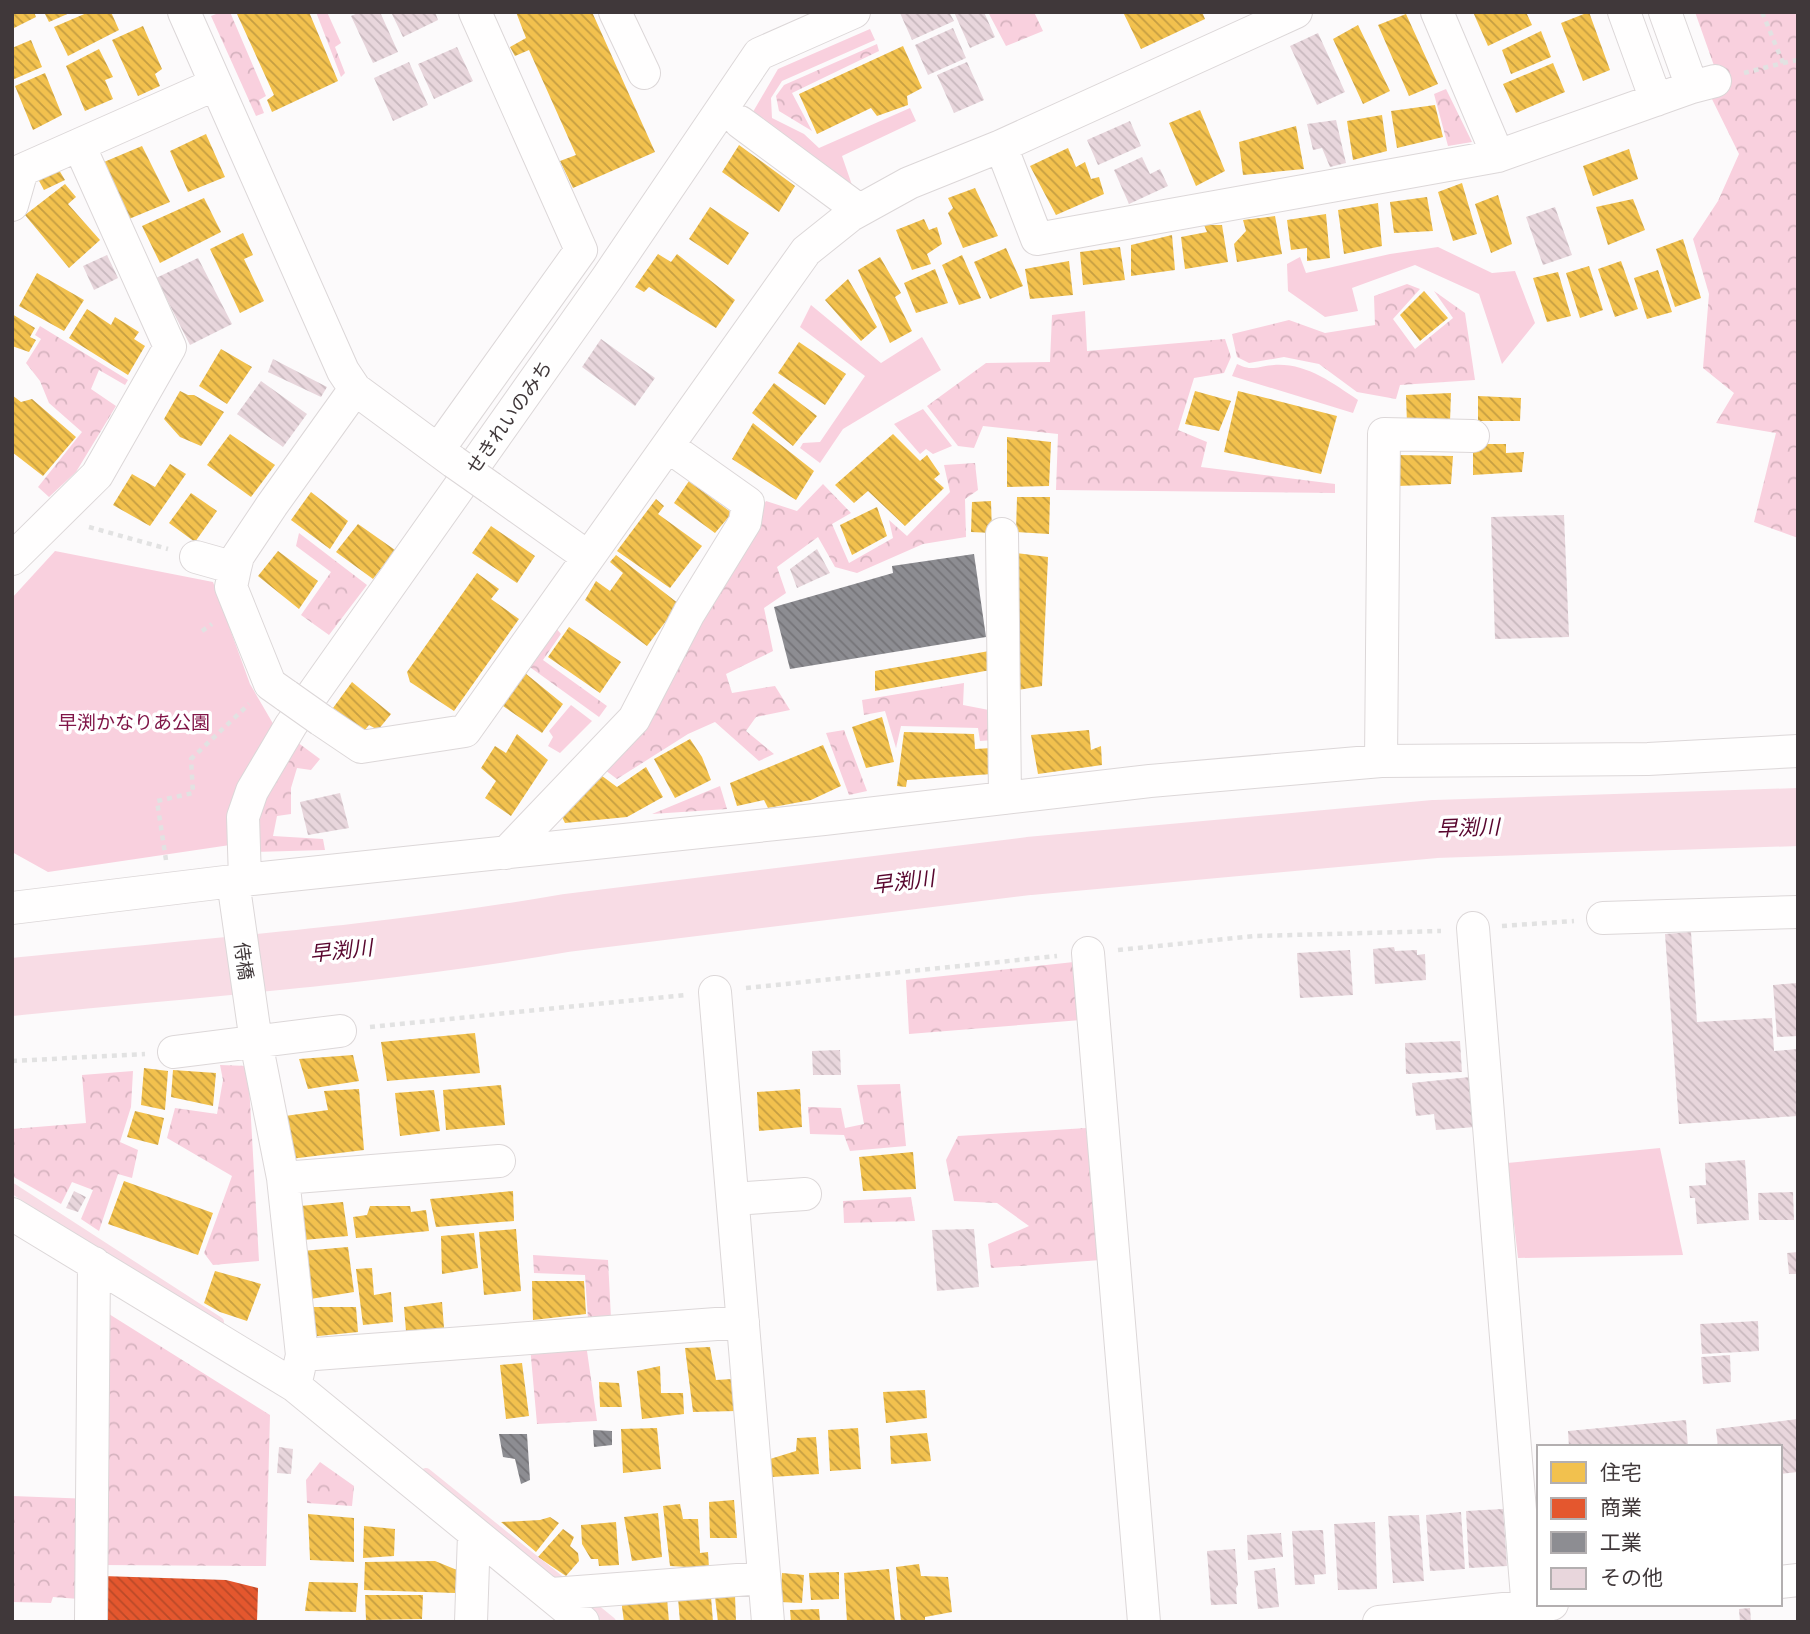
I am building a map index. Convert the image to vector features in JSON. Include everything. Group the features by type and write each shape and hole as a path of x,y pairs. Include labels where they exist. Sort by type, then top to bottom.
{"street":[{"path":"184,12 342,371 355,389 588,557"},
{"path":"446,456 587,252 475,12"},
{"path":"615,12 644,73"},
{"name":"せきれいのみち","path":"239,880 243,817 251,791 291,724 607,278 759,54 854,12"},
{"path":"355,389 238,556 232,587 279,690 361,747 465,731 806,251 859,210 909,183 1001,146 1296,12"},
{"path":"1437,12 1498,156"},
{"path":"1624,12 1656,100"},
{"path":"1001,146 1037,239 1498,156 1704,84 1665,12"},
{"path":"12,205 23,170 216,84"},
{"path":"740,122 859,210"},
{"path":"12,559 69,520 170,347 79,145"},
{"path":"1381,761 1384,434 1473,436"},
{"path":"506,853 634,719 689,612 745,522 748,503 669,447"},
{"path":"1002,534 1005,798"},
{"path":"196,557 235,568"},
{"path":"12,908 239,880 1150,781 1381,761 1647,759 1798,751"},
{"name":"侍橋","path":"239,880 256,1042 283,1178 298,1371"},
{"path":"1602,918 1798,912"},
{"path":"1379,1622 1536,1611 1473,928"},
{"path":"1088,953 1144,1622"},
{"path":"715,992 768,1622"},
{"path":"174,1052 340,1031"},
{"path":"283,1178 499,1161"},
{"path":"733,1199 805,1194"},
{"path":"12,1214 94,1263 298,1371 474,1534 553,1594 583,1622"},
{"path":"91,1622 94,1263"},
{"path":"298,1371 743,1322"},
{"path":"471,1622 474,1534"},
{"path":"553,1594 764,1578"}],"path":[{"path":"1762,12 1783,63"},
{"path":"1704,84 1798,60"},
{"path":"69,520 196,557"},
{"path":"165,845 157,800 193,793 191,759 279,690"},
{"path":"340,1031 1255,936 1419,933 1602,918"},
{"path":"12,1061 174,1052"}],"green space":[{"path":"230,12 266,96 259,100 264,113 256,116 211,16"},
{"path":"316,12 327,12 341,43 335,47 345,73 341,77"},
{"path":"988,12 1034,12 1043,31 1006,46"},
{"path":"1695,12 1798,12 1798,538 1754,522 1776,433 1716,423 1734,393 1703,368 1709,294 1693,239 1718,201 1739,154 1709,93 1723,91"},
{"path":"870,29 875,40 782,81 771,98 772,118 804,134 819,148 910,108 916,121 842,156 853,188 750,117 778,69"},
{"path":"877,44 879,51 792,93 812,131 779,111 776,96 784,85"},
{"path":"1446,89 1472,142 1448,146 1434,94"},
{"path":"1438,247 1492,273 1515,271 1535,323 1502,364 1479,294 1415,265 1352,288 1358,311 1325,317 1288,291 1287,264 1300,257 1306,273 1390,254"},
{"path":"1407,284 1420,289 1393,319 1415,349 1453,318 1434,291 1465,313 1475,380 1400,385 1396,399 1357,392 1319,364 1284,357 1249,363 1237,357 1232,334 1289,320 1325,333 1375,325 1374,296"},
{"path":"811,305 881,363 922,337 941,370 843,429 820,463 800,448 803,443 820,442 865,376 800,327"},
{"path":"1085,311 1087,351 1225,339 1231,357 1224,373 1194,378 1178,430 1207,442 1201,467 1335,484 1335,493 1056,490 1058,434 983,426 974,448 958,446 927,406 986,363 1050,362 1052,315"},
{"path":"40,326 128,380 125,385 99,370 91,389 116,406 76,472 49,497 38,487 82,432 49,403 40,381 26,363 41,339 35,335"},
{"path":"1237,364 1251,368 1274,365 1297,367 1319,375 1358,400 1353,413 1232,376"},
{"path":"923,409 952,446 933,454 926,449 920,454 894,424"},
{"path":"975,463 978,490 965,499 966,537 923,544 857,573 835,567 818,537 777,567 786,593 764,608 773,651 726,674 732,693 775,686 790,710 756,717 746,731 774,754 759,761 715,722 688,734 617,779 601,767 766,501 797,511 823,484 851,513 832,524 849,563 893,538 889,520 907,536 950,492 944,465"},
{"path":"299,533 367,585 329,635 301,615 331,572 296,546"},
{"name":"早渕かなりあ公園","path":"55,551 213,582 250,684 275,727 243,775 233,808 230,845 48,872 12,852 12,598"},
{"path":"555,627 561,634 543,660 607,706 599,717 527,665"},
{"path":"964,683 963,705 994,711 994,740 980,741 978,728 901,726 896,748 885,711 864,715 862,700"},
{"path":"571,705 592,721 560,753 548,746 553,737 549,731"},
{"path":"844,730 867,791 849,795 826,733"},
{"path":"297,742 320,759 311,770 297,768 291,788 291,814 277,816 273,836 323,839 325,850 253,852 251,813"},
{"path":"720,786 727,809 652,814"},
{"path":"1074,962 1081,1020 909,1034 906,980"},
{"path":"220,1065 248,1066 259,1261 213,1265 204,1253 232,1176 167,1138 175,1108 217,1114 223,1080"},
{"path":"133,1071 131,1107 120,1142 138,1150 132,1178 118,1174 99,1231 81,1219 93,1190 72,1182 61,1204 12,1176 12,1129 86,1123 82,1075"},
{"path":"900,1084 906,1146 850,1151 844,1135 810,1134 808,1107 841,1108 845,1128 864,1124 857,1085"},
{"path":"1086,1128 1101,1260 991,1268 988,1244 1029,1226 997,1203 954,1201 946,1160 958,1136"},
{"path":"1660,1148 1683,1255 1518,1258 1507,1163"},
{"path":"911,1197 915,1221 844,1223 843,1201"},
{"path":"533,1255 608,1260 611,1318 588,1319 585,1275 534,1273"},
{"path":"101,1309 270,1415 266,1566 99,1565"},
{"path":"586,1344 597,1421 537,1424 530,1346"},
{"path":"320,1462 354,1486 352,1506 307,1503 306,1480"},
{"path":"12,1496 92,1499 92,1600 53,1597 51,1603 12,1602"}],"building: 住宅":[{"path":"12,12 34,12 36,17 12,29"},
{"path":"44,12 72,12 49,22"},
{"path":"89,12 111,12 119,30 68,56 54,27"},
{"path":"309,12 338,81 272,112 267,100 274,95 237,14"},
{"path":"516,12 592,12 655,152 573,188 560,161 576,155 529,50 515,56 510,47 526,38"},
{"path":"1123,12 1202,12 1205,19 1141,49"},
{"path":"1473,12 1526,12 1532,25 1488,46"},
{"path":"1589,12 1610,70 1583,81 1561,23"},
{"path":"1406,14 1438,84 1409,96 1378,25"},
{"path":"1358,25 1390,91 1363,104 1333,39"},
{"path":"143,26 162,69 155,74 160,86 138,96 112,40"},
{"path":"1541,31 1551,57 1511,74 1502,50"},
{"path":"31,40 42,67 12,80 12,48"},
{"path":"903,46 922,88 907,96 908,105 877,116 871,108 817,134 799,94"},
{"path":"99,49 113,77 105,80 113,99 85,111 66,66"},
{"path":"1553,63 1565,92 1516,113 1503,84"},
{"path":"45,73 62,115 33,130 15,86"},
{"path":"1435,105 1443,137 1397,148 1391,111"},
{"path":"1200,110 1225,171 1196,186 1169,123"},
{"path":"1382,115 1387,151 1353,160 1347,121"},
{"path":"1296,126 1304,169 1243,175 1239,142"},
{"path":"206,134 225,177 188,192 170,151"},
{"path":"739,145 795,186 779,212 722,172"},
{"path":"142,146 170,202 129,219 104,162"},
{"path":"1068,148 1076,167 1085,162 1091,179 1099,177 1104,194 1056,215 1030,166"},
{"path":"1629,149 1638,179 1593,196 1583,166"},
{"path":"59,170 65,180 44,190 38,179"},
{"path":"1462,183 1477,234 1453,241 1438,192"},
{"path":"65,184 76,197 68,204 100,240 69,268 25,215"},
{"path":"975,188 998,236 963,248 948,213 953,208 948,198"},
{"path":"1498,195 1512,244 1491,253 1475,204"},
{"path":"1427,197 1433,231 1394,233 1390,202"},
{"path":"204,198 221,232 160,263 142,226"},
{"path":"1633,199 1645,230 1608,245 1596,207"},
{"path":"1378,203 1382,246 1344,254 1338,210"},
{"path":"710,207 749,233 728,265 689,239"},
{"path":"1326,214 1330,258 1307,261 1307,248 1291,250 1287,220"},
{"path":"1275,216 1282,254 1237,262 1234,244 1246,231 1243,220"},
{"path":"924,219 929,230 937,227 942,244 927,254 931,264 912,270 896,230"},
{"path":"1204,225 1222,225 1228,262 1185,269 1181,237 1207,232"},
{"path":"243,233 253,255 244,259 264,301 240,313 210,249"},
{"path":"1172,235 1175,270 1131,276 1131,245"},
{"path":"1683,239 1701,298 1675,307 1656,249"},
{"path":"1120,247 1125,280 1083,285 1080,252"},
{"path":"1006,248 1023,286 990,299 974,262"},
{"path":"658,254 671,262 677,254 735,300 716,328 649,287 644,292 635,287"},
{"path":"962,255 981,298 959,305 942,265"},
{"path":"880,257 901,293 895,297 912,331 890,343 858,270"},
{"path":"1069,261 1073,295 1030,299 1025,269"},
{"path":"1621,261 1638,309 1615,317 1598,269"},
{"path":"1589,266 1603,310 1580,318 1566,273"},
{"path":"935,269 948,303 916,313 904,283"},
{"path":"1658,270 1672,312 1647,319 1634,278"},
{"path":"1558,272 1571,316 1547,322 1533,278"},
{"path":"37,273 84,300 64,331 19,306"},
{"path":"848,279 877,327 861,341 825,300"},
{"path":"1424,291 1448,318 1420,341 1400,315"},
{"path":"87,309 111,325 115,317 139,332 134,339 145,346 128,375 69,338"},
{"path":"12,314 35,328 30,337 36,340 29,352 12,346"},
{"path":"799,342 846,374 825,405 778,373"},
{"path":"221,349 252,367 227,404 199,386"},
{"path":"774,383 817,416 793,446 752,413"},
{"path":"180,391 194,395 224,412 201,446 180,437 164,419"},
{"path":"1195,391 1231,401 1219,431 1185,424"},
{"path":"1238,391 1337,416 1321,474 1224,452"},
{"path":"1451,393 1450,422 1407,424 1406,395"},
{"path":"12,395 21,402 32,399 76,437 43,476 12,452"},
{"path":"1478,396 1521,398 1520,421 1478,421"},
{"path":"753,423 814,471 796,500 732,459"},
{"path":"230,434 275,465 251,497 207,465"},
{"path":"893,434 920,461 927,455 940,474 934,479 944,488 905,526 868,491 854,503 835,485"},
{"path":"1007,437 1051,442 1049,486 1007,487"},
{"path":"1473,444 1506,444 1506,453 1524,452 1522,472 1473,475"},
{"path":"1398,455 1453,456 1451,484 1398,486"},
{"path":"170,464 186,474 150,526 113,505 132,474 155,487"},
{"path":"689,481 732,513 715,533 674,503"},
{"path":"311,492 348,521 330,549 291,520"},
{"path":"191,493 217,511 195,542 169,523"},
{"path":"1017,497 1050,497 1049,534 1016,532"},
{"path":"656,499 664,506 658,514 702,546 670,588 617,551"},
{"path":"991,501 992,533 971,532 972,502"},
{"path":"877,507 887,536 852,555 840,525"},
{"path":"358,524 395,550 373,579 336,552"},
{"path":"491,526 535,556 517,583 472,553"},
{"path":"278,551 318,581 299,609 258,576"},
{"path":"1015,553 1048,557 1042,686 1018,690"},
{"path":"616,555 679,604 647,646 585,600 596,581 610,591 623,573 610,562"},
{"path":"477,573 499,589 491,599 519,619 454,711 410,682 407,672"},
{"path":"569,627 621,662 600,693 548,657"},
{"path":"995,650 996,669 875,691 875,671"},
{"path":"525,673 563,704 542,733 503,706"},
{"path":"352,682 391,714 378,730 369,725 364,731 333,708"},
{"path":"882,717 894,762 866,768 852,727"},
{"path":"1089,730 1091,750 1101,746 1102,765 1038,774 1031,735"},
{"path":"904,732 974,734 975,749 992,748 992,774 907,780 906,787 897,786"},
{"path":"517,734 548,760 511,816 485,798 496,781 481,768 495,746 506,753"},
{"path":"690,739 702,757 711,780 675,798 654,759"},
{"path":"823,745 841,786 811,800 768,808 764,800 737,806 730,783"},
{"path":"646,767 663,797 627,817 565,823 560,813 598,773 617,787"},
{"path":"475,1033 480,1073 387,1081 381,1042"},
{"path":"353,1055 359,1081 308,1089 299,1059"},
{"path":"144,1068 168,1071 165,1110 141,1105"},
{"path":"173,1070 216,1073 213,1106 171,1097"},
{"path":"501,1085 505,1125 446,1130 443,1090"},
{"path":"359,1089 364,1150 290,1159 285,1116 328,1110 324,1091"},
{"path":"800,1089 802,1127 759,1131 757,1092"},
{"path":"434,1090 440,1131 400,1136 395,1093"},
{"path":"135,1111 164,1118 158,1145 127,1137"},
{"path":"913,1152 916,1189 863,1191 859,1157"},
{"path":"124,1181 213,1213 198,1255 108,1224"},
{"path":"513,1191 514,1221 436,1227 430,1199"},
{"path":"343,1202 348,1236 303,1240 300,1206"},
{"path":"370,1206 410,1206 411,1212 426,1210 429,1231 356,1238 353,1217 367,1215"},
{"path":"516,1229 521,1291 484,1295 479,1232"},
{"path":"474,1233 478,1268 442,1274 441,1236"},
{"path":"348,1247 354,1292 304,1300 302,1251"},
{"path":"372,1268 374,1295 391,1292 393,1322 363,1325 356,1269"},
{"path":"215,1271 261,1284 247,1321 220,1312 204,1303"},
{"path":"532,1281 584,1281 586,1314 533,1320"},
{"path":"442,1302 444,1328 406,1331 404,1307"},
{"path":"310,1307 356,1307 358,1332 309,1337"},
{"path":"710,1347 716,1380 732,1379 737,1411 693,1412 685,1348"},
{"path":"522,1363 529,1416 506,1419 500,1365"},
{"path":"660,1366 661,1393 683,1393 684,1414 642,1419 637,1371"},
{"path":"599,1382 619,1383 622,1407 600,1407"},
{"path":"925,1390 927,1418 886,1423 883,1392"},
{"path":"657,1428 661,1469 623,1473 621,1429"},
{"path":"858,1428 861,1469 830,1471 828,1430"},
{"path":"927,1433 931,1461 891,1464 890,1436"},
{"path":"816,1437 819,1474 772,1477 770,1459 796,1451 797,1438"},
{"path":"734,1500 737,1538 710,1538 709,1502"},
{"path":"680,1504 683,1519 698,1519 700,1553 708,1552 709,1568 670,1566 663,1506"},
{"path":"658,1513 662,1557 632,1561 624,1517"},
{"path":"308,1514 354,1518 354,1562 310,1560"},
{"path":"550,1517 559,1523 536,1552 501,1522 540,1520"},
{"path":"616,1522 619,1565 599,1566 598,1559 591,1559 582,1544 581,1525"},
{"path":"364,1526 395,1529 394,1556 363,1558"},
{"path":"563,1529 574,1537 570,1546 578,1553 579,1561 566,1576 538,1557"},
{"path":"435,1561 457,1570 455,1593 364,1590 365,1562"},
{"path":"919,1564 921,1576 948,1577 952,1612 925,1617 925,1622 901,1622 896,1567"},
{"path":"889,1569 895,1622 847,1622 844,1573"},
{"path":"839,1572 839,1599 811,1600 809,1573"},
{"path":"782,1573 804,1575 802,1603 780,1602"},
{"path":"309,1582 358,1583 356,1612 305,1611"},
{"path":"365,1595 423,1595 422,1619 366,1620"},
{"path":"735,1595 736,1622 718,1622 715,1597"},
{"path":"711,1597 713,1622 680,1622 678,1598"},
{"path":"667,1598 669,1622 624,1622 621,1599"},
{"path":"819,1609 820,1622 791,1622 790,1610"}],"building: 商業":[{"path":"102,1576 226,1580 258,1588 257,1622 101,1622"}],"building: 工業":[{"path":"974,554 986,637 790,669 774,607 893,573 892,566"},
{"path":"593,1430 612,1431 612,1445 594,1447"},
{"path":"499,1434 527,1434 530,1480 521,1484 515,1459 503,1457"}],"building: その他":[{"path":"360,12 380,12 398,52 373,63 351,16"},
{"path":"391,12 435,12 438,20 403,37"},
{"path":"949,12 954,21 912,40 900,13"},
{"path":"954,12 984,12 995,37 970,48"},
{"path":"953,28 966,58 928,75 915,45"},
{"path":"1318,33 1345,92 1317,105 1290,46"},
{"path":"457,47 473,81 434,99 418,64"},
{"path":"409,62 428,105 393,121 374,78"},
{"path":"967,62 984,100 954,113 937,75"},
{"path":"1336,120 1346,163 1330,167 1322,148 1313,150 1307,124"},
{"path":"1130,121 1141,146 1098,165 1087,140"},
{"path":"1142,157 1150,174 1160,169 1168,186 1129,204 1114,170"},
{"path":"1555,207 1572,255 1543,265 1526,217"},
{"path":"107,255 118,278 94,290 83,266"},
{"path":"198,258 232,324 190,345 156,278"},
{"path":"601,339 655,378 635,406 582,367"},
{"path":"273,359 327,387 321,397 268,372"},
{"path":"261,381 307,414 283,447 237,414"},
{"path":"1564,515 1569,637 1495,639 1491,517"},
{"path":"817,549 830,573 797,588 790,569"},
{"path":"340,793 349,828 308,835 300,802"},
{"path":"1691,932 1697,1022 1772,1018 1774,1051 1798,1049 1798,1116 1679,1124 1665,934"},
{"path":"1394,947 1395,951 1417,950 1417,955 1425,954 1426,980 1375,984 1373,949"},
{"path":"1350,950 1353,995 1300,998 1297,953"},
{"path":"1798,983 1798,1036 1777,1037 1773,985"},
{"path":"1460,1041 1462,1072 1406,1074 1405,1043"},
{"path":"840,1050 841,1075 813,1075 812,1051"},
{"path":"1470,1077 1475,1127 1436,1130 1434,1114 1416,1116 1412,1083"},
{"path":"1745,1160 1749,1220 1697,1224 1695,1198 1690,1198 1689,1186 1706,1185 1705,1163"},
{"path":"74,1191 86,1197 78,1212 66,1208"},
{"path":"1793,1192 1794,1220 1759,1220 1758,1193"},
{"path":"974,1229 979,1287 937,1291 932,1230"},
{"path":"1798,1252 1798,1274 1789,1274 1787,1253"},
{"path":"1758,1321 1759,1351 1702,1354 1700,1324"},
{"path":"1730,1355 1731,1382 1703,1384 1701,1357"},
{"path":"1798,1419 1798,1472 1782,1474 1782,1445 1718,1445 1716,1429"},
{"path":"1686,1420 1688,1445 1569,1445 1568,1431"},
{"path":"279,1447 293,1449 291,1474 277,1473"},
{"path":"1503,1509 1507,1566 1469,1568 1466,1511"},
{"path":"1461,1512 1465,1569 1430,1571 1426,1515"},
{"path":"1419,1515 1424,1581 1393,1583 1388,1516"},
{"path":"1375,1522 1377,1589 1338,1590 1334,1524"},
{"path":"1323,1530 1326,1574 1314,1575 1315,1584 1295,1585 1292,1531"},
{"path":"1281,1533 1283,1557 1248,1560 1247,1535"},
{"path":"1235,1549 1237,1604 1211,1605 1207,1551"},
{"path":"1275,1568 1279,1607 1258,1609 1254,1571"},
{"path":"1750,1608 1751,1622 1740,1622 1739,1609"}],"waterway":[{"name":"早渕川","path":"12,987 428,944 566,923 1029,866 1435,829 1798,817"},
{"path":"12,1188 219,1322"},
{"path":"426,1473 564,1584"},
{"path":"584,1600 611,1622"}]}
